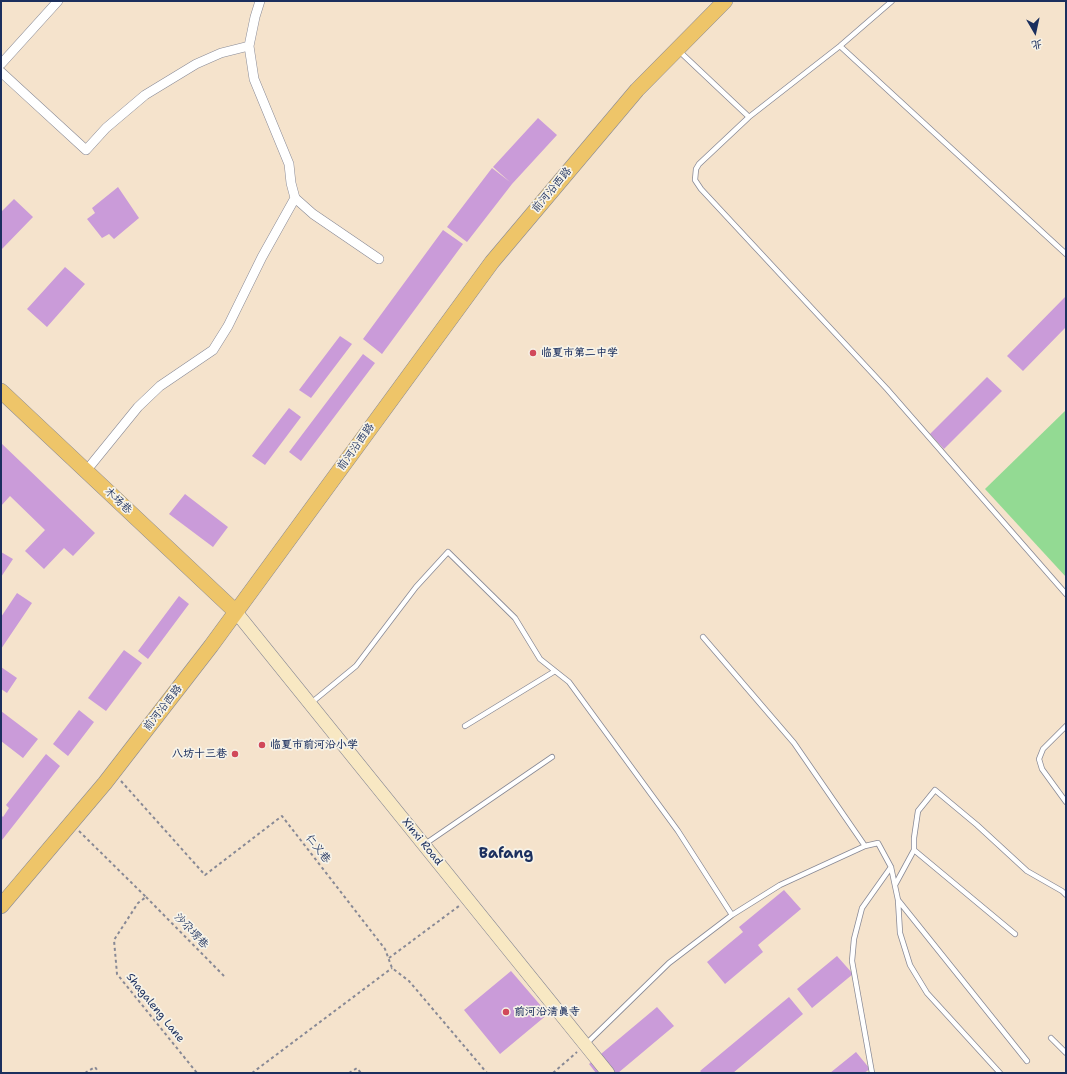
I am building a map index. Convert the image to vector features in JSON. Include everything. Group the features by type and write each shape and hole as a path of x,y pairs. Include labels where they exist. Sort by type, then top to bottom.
{"main road":[{"name":"前河沿西路","path":"1,906 114,772 211,646 492,262 637,90 677,49 718,3"},
{"name":"木场巷","path":"1,391 236,612"},
{"name":"Xinxi Road","path":"236,612 608,1073"}],"street":[{"path":"1,64 58,1"},
{"path":"86,471 138,407 160,386 213,350 228,326 262,257 294,198 289,164 254,79 249,46 260,1"},
{"path":"1,72 86,150 106,128 145,95 196,64 221,54 249,46"},
{"path":"294,198 314,214 379,259"}],"lane":[{"path":"892,1 840,46 749,117 699,164 694,174 697,185 886,389 1066,594"},
{"path":"840,46 1066,254"},
{"path":"677,49 749,117"},
{"path":"310,704 356,666 416,587 448,552 515,618 540,659 569,682 673,825 732,915"},
{"path":"703,637 794,743 865,846"},
{"path":"465,726 555,671"},
{"path":"1066,726 1043,749 1039,759 1042,769 1066,802"},
{"path":"424,845 552,757"},
{"path":"895,885 914,850 914,838 918,811 935,790 977,825 1027,871 1062,891 1066,895"},
{"path":"585,1045 669,963 732,915 780,885 865,846 878,844 891,867 898,900 900,933 910,965 927,993 1000,1073"},
{"path":"914,850 1015,934"},
{"path":"872,1073 852,961 854,939 862,908 891,867"},
{"path":"898,900 1027,1061"},
{"path":"1051,1038 1066,1053"}],"path":[{"name":"仁义巷","path":"114,772 205,875 282,816 385,948 392,968"},
{"path":"71,823 93,842 146,897"},
{"name":"沙尕塄巷","path":"146,897 225,977"},
{"name":"Shagaleng Lane","path":"146,897 138,903 114,940 117,974 197,1073"},
{"path":"389,958 468,900"},
{"path":"252,1073 392,968 409,981 486,1073"},
{"path":"553,1073 585,1045"},
{"path":"85,1073 95,1067 99,1073"},
{"path":"349,1073 357,1068 361,1073"}],"green space":[{"path":"1066,410 1066,577 985,489"}],"building":[{"path":"538,118 557,135 512,184 467,242 447,227 492,168 510,182 493,167"},
{"path":"118,187 139,218 114,239 109,234 102,238 87,219 95,213 92,208"},
{"path":"14,199 33,217 1,250 1,212"},
{"path":"443,230 463,244 382,354 363,339"},
{"path":"65,267 85,284 47,327 27,309"},
{"path":"1066,296 1066,327 1023,371 1007,356"},
{"path":"340,336 352,344 311,398 299,390"},
{"path":"363,354 375,363 301,461 289,452"},
{"path":"987,377 1002,391 944,449 930,434"},
{"path":"289,408 301,417 265,465 252,456"},
{"path":"1,443 95,533 73,556 64,548 44,569 25,551 45,530 10,496 1,506"},
{"path":"185,494 228,527 213,547 169,514"},
{"path":"1,552 13,559 1,577"},
{"path":"17,593 32,603 1,649 1,617"},
{"path":"179,596 189,604 148,659 138,651"},
{"path":"124,650 142,663 106,711 88,698"},
{"path":"1,667 17,678 7,693 1,689"},
{"path":"79,710 94,722 68,756 53,744"},
{"path":"1,711 38,739 23,758 1,741"},
{"path":"46,754 60,766 2,840 1,815 3,817 9,808 6,805"},
{"path":"784,890 801,909 758,945 763,952 725,984 707,962 743,932 739,927"},
{"path":"837,956 853,974 812,1008 797,989"},
{"name":"前河沿清真寺","path":"511,971 548,1014 500,1054 464,1010"},
{"path":"789,997 803,1014 733,1073 702,1073 700,1071"},
{"path":"657,1007 674,1026 618,1073 596,1073 589,1064"},
{"path":"856,1052 870,1069 864,1073 830,1073"}],"place":[{"name":"临夏市第二中学","path":"533,353"},
{"name":"临夏市前河沿小学","path":"262,745"},
{"name":"八坊十三巷","path":"235,754"},
{"name":"前河沿清真寺","path":"506,1012"}],"district":[{"name":"Bafang","path":"506,854"}]}
